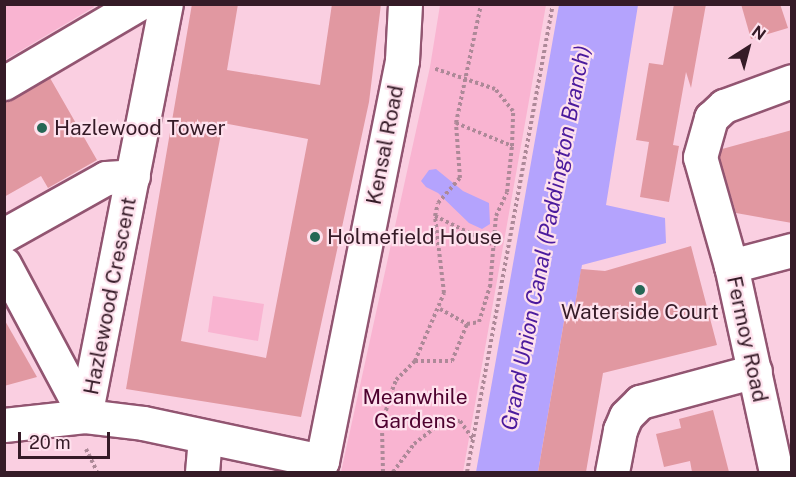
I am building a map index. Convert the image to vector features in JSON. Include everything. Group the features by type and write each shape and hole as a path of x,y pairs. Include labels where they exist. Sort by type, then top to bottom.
{"street":[{"path":"4,83 138,4"},
{"name":"Hazlewood Crescent","path":"85,416 95,379 166,4"},
{"name":"Kensal Road","path":"205,437 322,461 402,60 405,4"},
{"path":"731,266 700,157 703,138 711,118 724,106 743,96 792,81"},
{"name":"Hazlewood Crescent","path":"4,235 106,177 134,176"},
{"name":"Fermoy Road","path":"776,472 731,266 792,250"},
{"path":"4,264 85,416"},
{"path":"612,472 623,423 640,402 755,371"},
{"path":"61,373 95,379"},
{"path":"4,425 85,416 143,423 205,437 202,472"}],"path":[{"path":"383,472 382,428 388,400 396,380 416,361 440,309 444,294 435,216 438,203 460,178 456,123 468,80 481,4"},
{"path":"467,472 553,4"},
{"path":"440,309 467,324 479,322 496,246 496,216 507,192 513,111 495,89 468,80"},
{"path":"456,123 512,146"},
{"path":"435,216 496,246"},
{"path":"416,361 452,361 467,324"},
{"path":"393,472 414,444 440,424 460,422 473,440"}],"green space":[{"path":"5,4 93,4 94,7 5,60"},
{"name":"Meanwhile Gardens","path":"440,5 546,5 463,472 341,472 430,67"},
{"path":"213,296 264,304 258,341 208,332"}],"water":[{"name":"Grand Union Canal (Paddington Branch)","path":"559,5 638,5 606,205 665,218 666,243 582,265 574,311 566,310 538,472 476,472"},
{"path":"436,169 463,191 489,203 490,224 482,229 469,223 438,193 426,187 421,181 429,170"}],"building":[{"name":"Holmefield House","path":"192,4 238,4 227,70 320,85 332,4 381,4 369,102 301,417 126,389","holes":["223,123 308,139 266,358 181,341"]},
{"path":"674,4 706,4 691,88 686,72 673,145 679,146 669,202 640,197 649,142 636,140 649,63 663,65"},
{"path":"741,4 780,4 788,28 751,39"},
{"name":"Hazlewood Tower","path":"50,78 97,160 48,188 41,176 4,197 4,102"},
{"path":"792,130 792,223 736,213 719,157 722,149"},
{"name":"Waterside Court","path":"691,246 717,345 603,373 586,472 538,472 566,310 574,311 581,269 605,271"},
{"path":"4,319 37,377 4,386"},
{"path":"713,410 729,472 692,472 690,461 664,467 656,434 681,428 679,419"}],"place":[{"name":"Hazlewood Tower","path":"42,128"},
{"name":"Holmefield House","path":"315,237"},
{"name":"Waterside Court","path":"640,290"}]}
